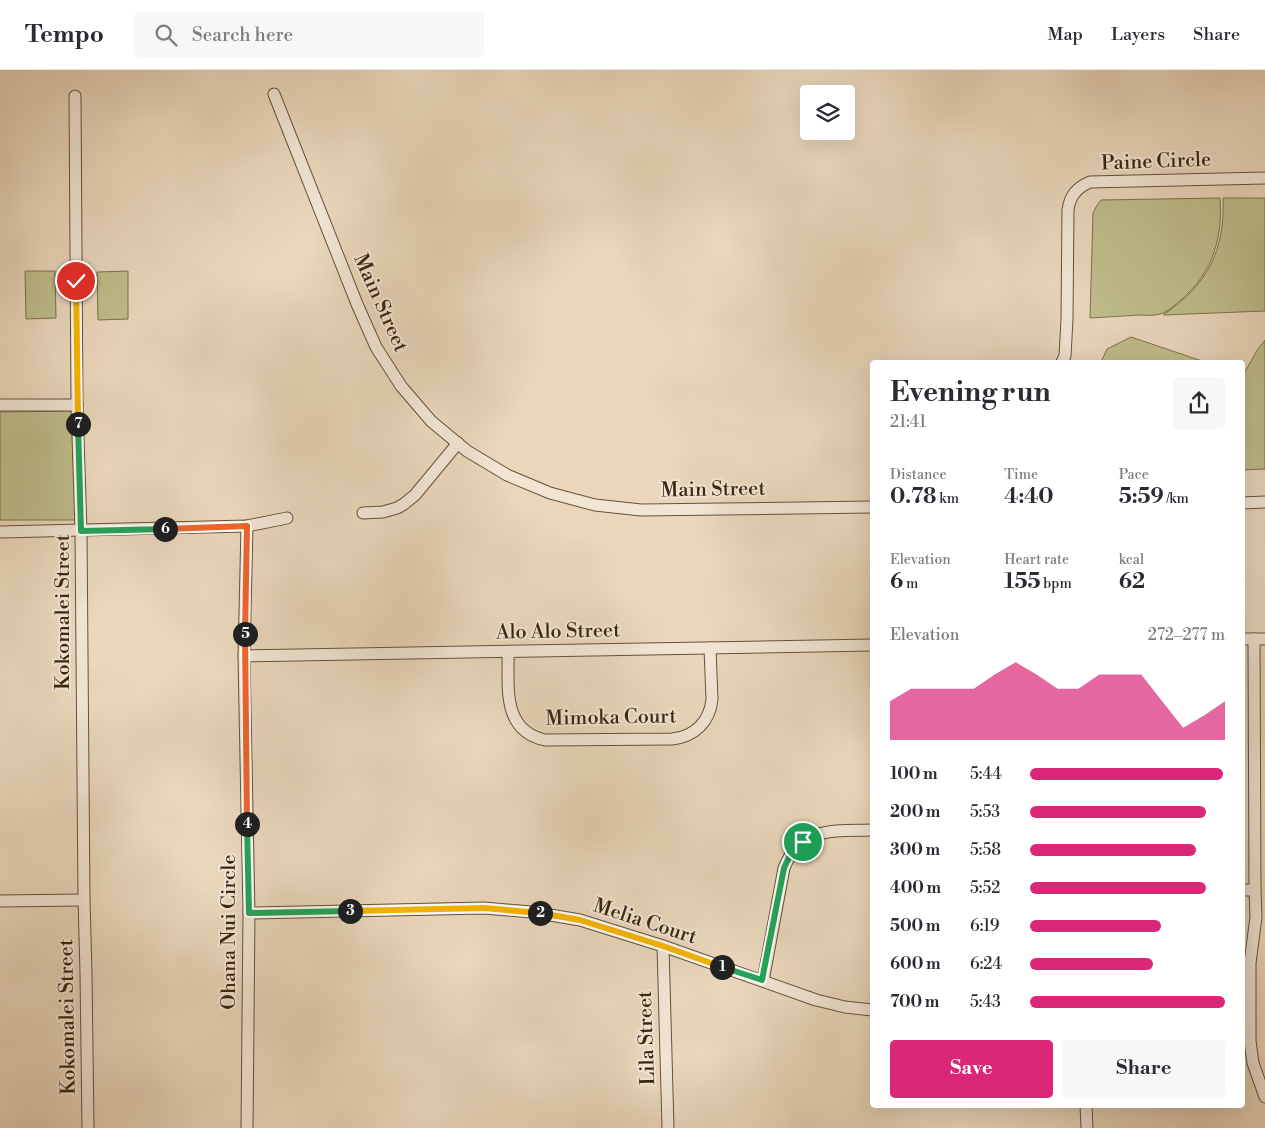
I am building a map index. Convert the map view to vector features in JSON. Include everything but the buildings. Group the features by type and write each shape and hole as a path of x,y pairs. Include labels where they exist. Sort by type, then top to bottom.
{"street":[{"name":"Main Street","path":"274,94 376,347 401,386 431,421 467,451 507,475 550,493 595,505 641,510 870,507"},
{"name":"Kokomalei Street","path":"75,96 77,405 81,531 88,1128"},
{"name":"Paine Circle","path":"1063,360 1065,356 1067,319 1068,210 1070,200 1075,191 1082,185 1090,182 1265,178"},
{"path":"0,405 77,405"},
{"path":"364,513 383,512 404,504 415,495 458,443"},
{"path":"1245,502 1265,502"},
{"path":"0,532 247,526 287,518"},
{"name":"Ohana Nui Circle","path":"247,526 244,656 249,913 247,1128"},
{"path":"1254,639 1256,917 1250,964 1250,1041 1253,1063 1265,1097"},
{"name":"Alo Alo Street","path":"244,656 870,645"},
{"name":"Mimoka Court","path":"508,652 511,710 523,730 533,736 544,740 672,739 684,737 695,731 710,712 712,699 710,648"},
{"path":"762,980 784,868 791,853 803,842 817,834 833,831 870,830"},
{"path":"1245,890 1256,890"},
{"path":"0,901 84,900"},
{"name":"Melia Court","path":"249,913 484,908 532,912 580,920 663,946 816,1000 845,1007 870,1010"},
{"name":"Lila Street","path":"663,946 668,1128"},
{"path":"1086,1108 1087,1128"}],"shaded area":[{"path":"1220,198 1220,226 1214,253 1193,289 1169,310 1158,315 1090,318 1093,213 1101,200"},
{"path":"1223,198 1265,198 1265,311 1163,315 1191,292 1210,266 1221,235"},
{"path":"25,271 55,271 56,318 26,319"},
{"path":"128,271 128,319 98,320 97,272"},
{"path":"1131,337 1199,360 1102,360 1107,349"},
{"path":"1265,340 1265,469 1245,470 1245,372"},
{"path":"73,411 81,520 0,520 0,412"}],"route":[{"path":"76,281 81,531 247,526 244,656 249,913 484,908 532,912 580,920 762,980 784,868 791,853 803,842"}]}
